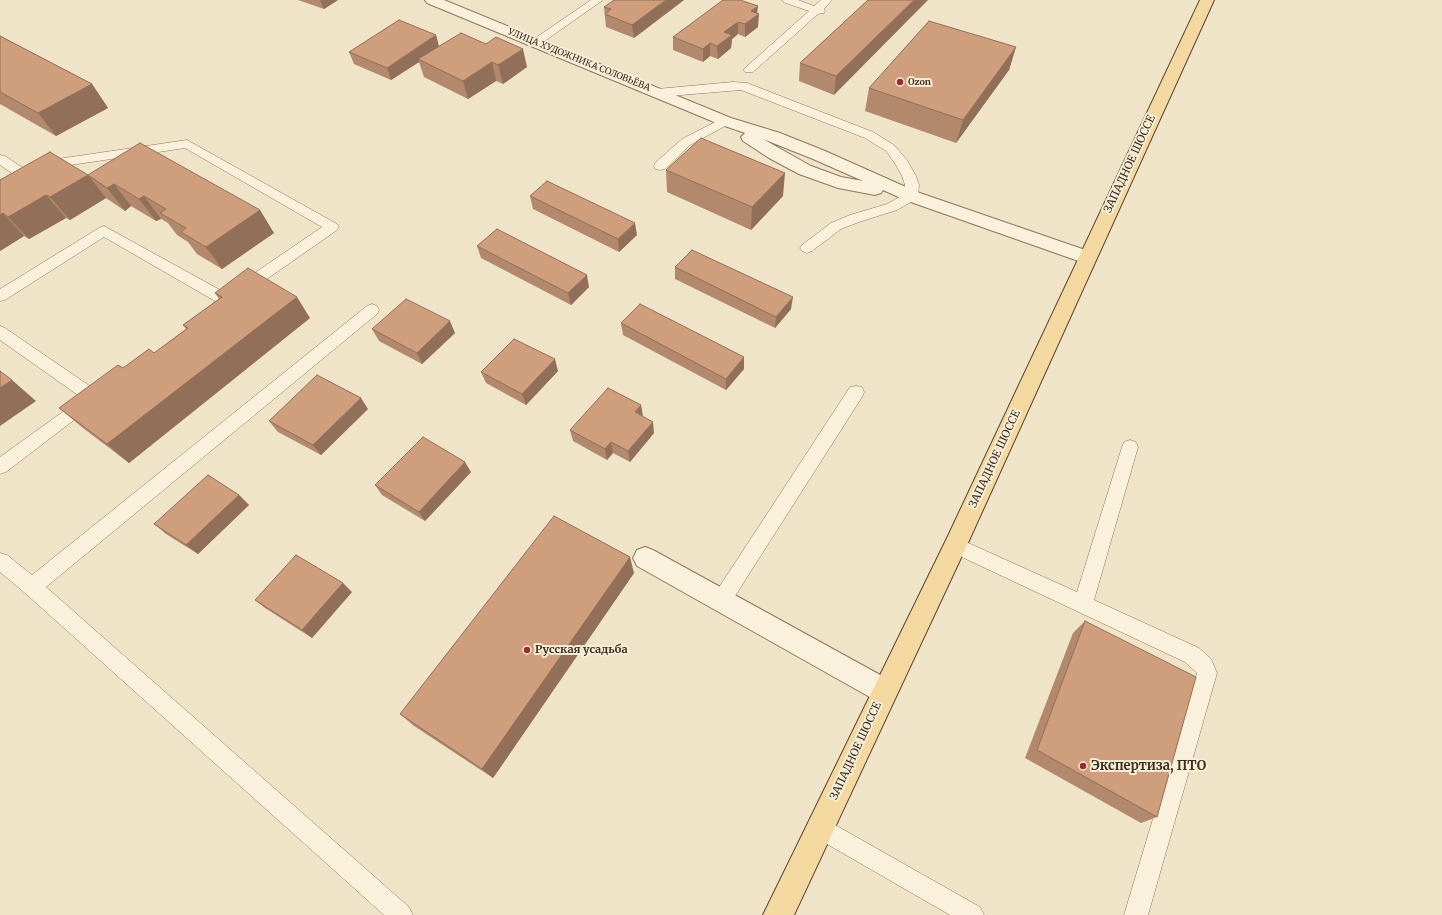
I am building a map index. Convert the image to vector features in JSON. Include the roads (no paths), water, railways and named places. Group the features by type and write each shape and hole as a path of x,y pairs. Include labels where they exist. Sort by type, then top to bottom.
{"main road":[{"name":"ЗАПАДНОЕ ШОССЕ","path":"778,915 821,828 884,691 955,545 1207,0"}],"street":[{"name":"УЛИЦА ХУДОЖНИКА СОЛОВЬЁВА","path":"432,0 725,121 775,154 805,170 838,182 911,196 1087,258"},
{"path":"645,558 884,691"}],"lane":[{"path":"535,43 598,0"},
{"path":"787,0 818,10"},
{"path":"748,70 818,10 827,0"},
{"path":"657,93 743,86 868,135 890,148 902,163 912,185 911,196 881,211 855,218 836,226 807,248"},
{"path":"660,166 686,142 725,121"},
{"path":"12,182 41,165 187,144 332,227 207,314"},
{"path":"0,159 24,175"},
{"path":"0,296 104,231 226,300"},
{"path":"32,587 372,310"},
{"path":"0,332 100,394 0,467"},
{"path":"721,601 856,392"},
{"path":"1083,604 1130,447"},
{"path":"955,545 1192,655 1199,660 1207,673 1136,915"},
{"path":"0,561 32,587 401,915"},
{"path":"821,828 972,915"}],"place":[{"name":"Ozon","path":"900,82"},
{"name":"Русская усадьба","path":"527,650"},
{"name":"Экспертиза, ПТО","path":"1083,766"}]}
